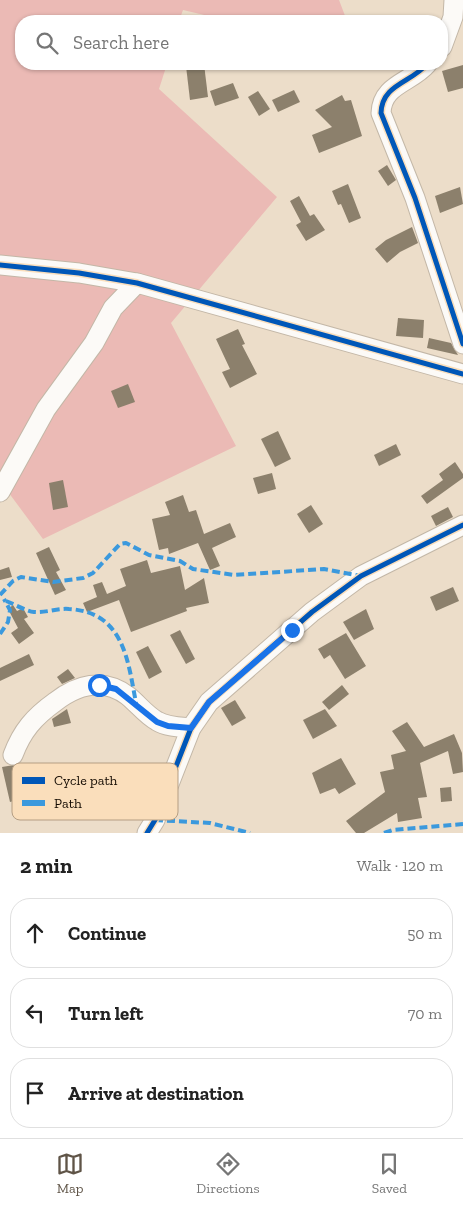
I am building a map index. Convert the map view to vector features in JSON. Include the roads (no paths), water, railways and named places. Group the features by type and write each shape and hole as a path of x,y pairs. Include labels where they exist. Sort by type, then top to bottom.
{"street":[{"path":"448,32 454,17 454,0"},
{"path":"422,70 389,92 382,102 382,113 415,198 463,344"},
{"path":"0,265 79,273 137,283 463,374"},
{"path":"0,492 46,409 94,344 113,308 137,283"},
{"path":"177,763 191,728 209,702 329,598 361,576 463,525"},
{"path":"13,755 21,735 30,721 69,691 87,684 116,689 157,722 168,726 191,728"},
{"path":"147,833 155,820"}]}
